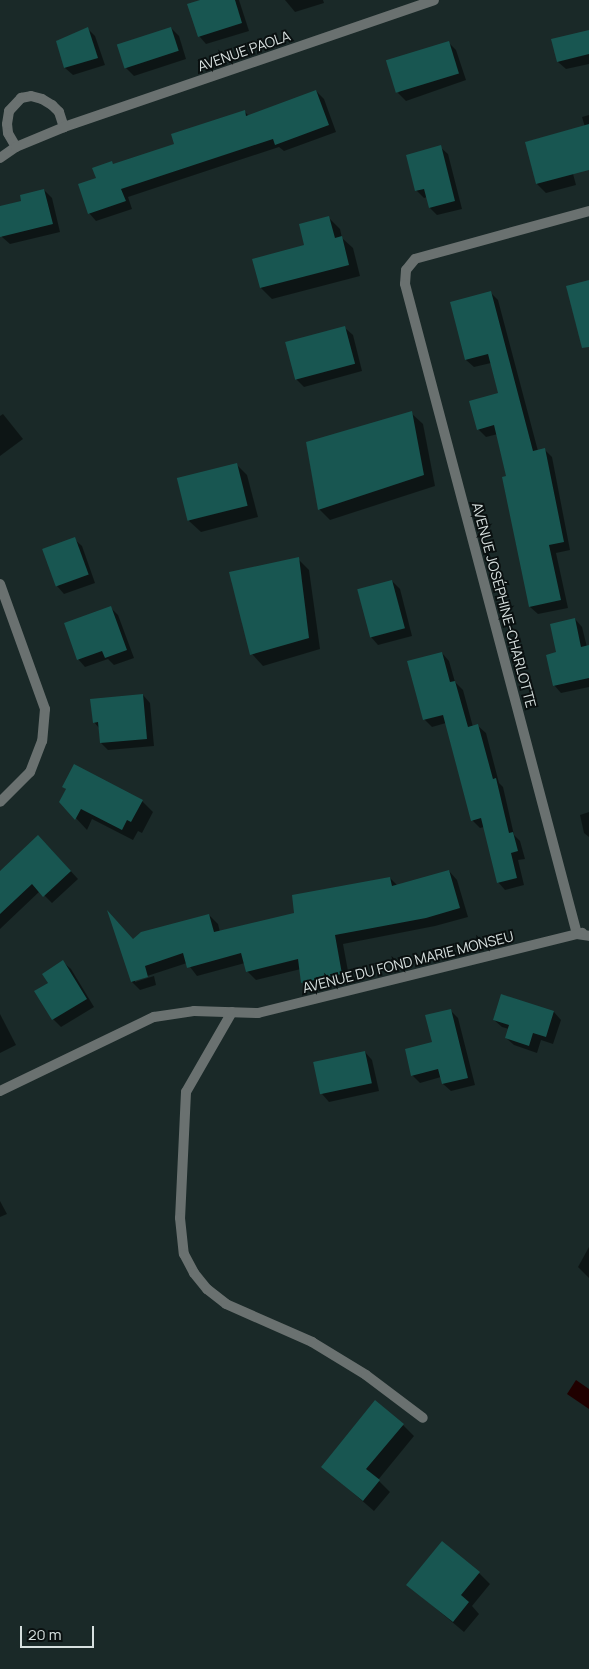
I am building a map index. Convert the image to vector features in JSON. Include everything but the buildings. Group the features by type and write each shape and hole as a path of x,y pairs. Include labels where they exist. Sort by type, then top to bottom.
{"street":[{"name":"AVENUE PAOLA","path":"0,158 16,147 64,128 434,0"},
{"path":"16,147 8,133 7,124 9,111 22,98 31,96 42,99 52,105 59,112 64,128"},
{"name":"AVENUE JOSÉPHINE-CHARLOTTE","path":"577,934 405,284 406,270 415,259 589,211"},
{"path":"0,584 45,709 42,741 30,772 0,802"},
{"name":"AVENUE DU FOND MARIE MONSEU","path":"0,1091 154,1017 194,1011 258,1013 589,931"},
{"path":"577,934 589,936"},
{"path":"232,1012 186,1092 180,1218 184,1254 202,1284 226,1304 312,1342 366,1375 423,1418"}],"shaded area":[{"path":"576,1380 589,1389 589,1409 567,1394"}]}
